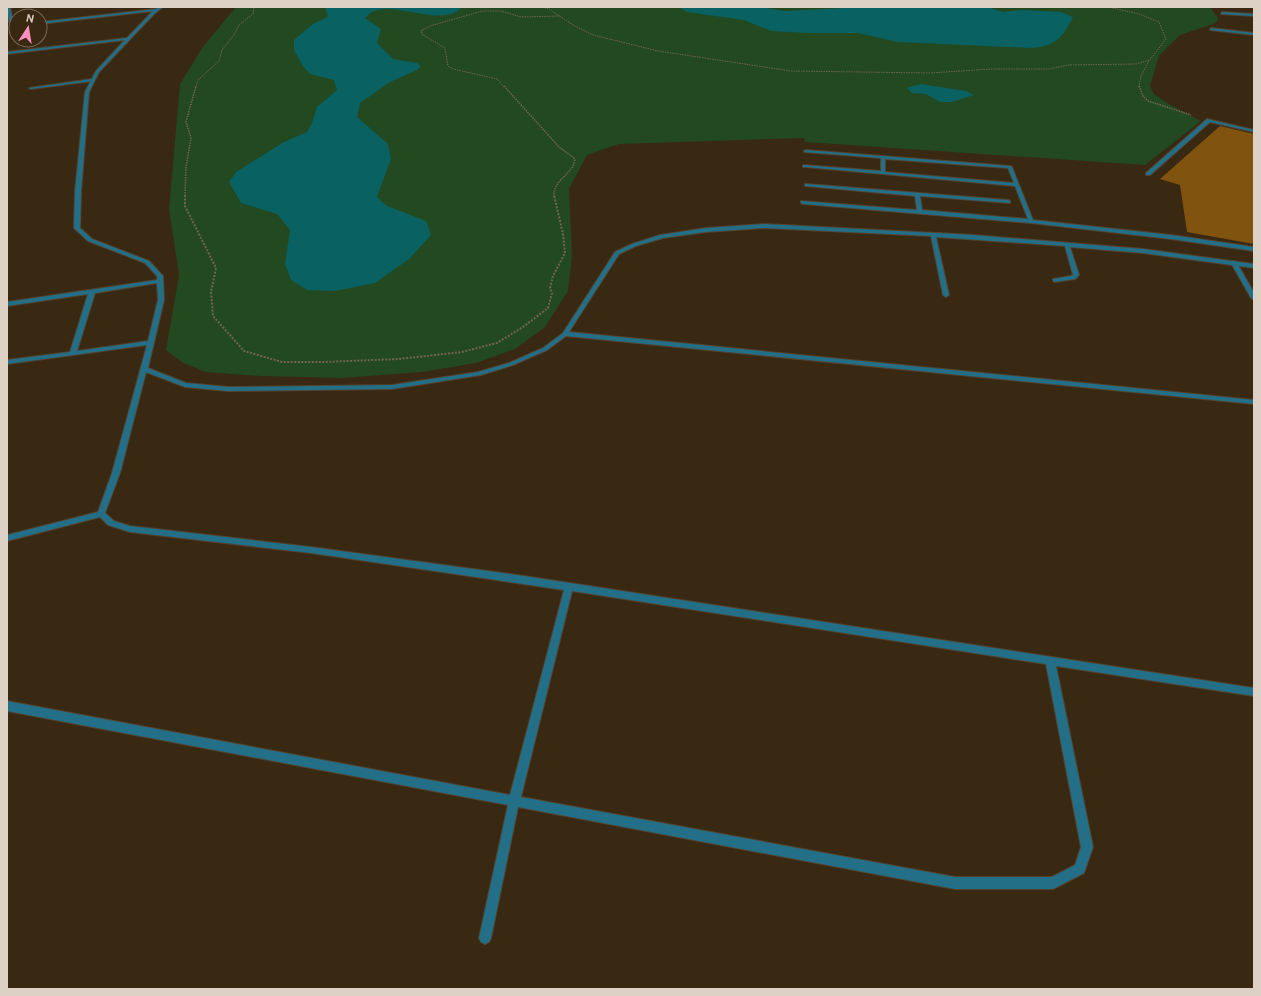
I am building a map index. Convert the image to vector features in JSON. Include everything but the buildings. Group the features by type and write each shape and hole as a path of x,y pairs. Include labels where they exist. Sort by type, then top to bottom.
{"street":[{"path":"48,22 159,9"},
{"path":"101,514 116,473 161,300 160,276 147,262 90,240 77,228 78,192 87,92 97,72 127,39 159,9"},
{"path":"1222,13 1254,15"},
{"path":"1211,29 1254,34"},
{"path":"7,53 127,39"},
{"path":"31,88 92,80"},
{"path":"1148,174 1209,120 1254,131"},
{"path":"806,151 1010,167 1031,221"},
{"path":"883,157 883,173"},
{"path":"805,166 1017,185"},
{"path":"807,185 1008,202"},
{"path":"917,194 920,212"},
{"path":"803,202 1031,221 1254,249"},
{"path":"144,369 184,385 228,389 392,387 479,374 511,364 544,349 564,334 577,317 617,253 634,245 662,236 706,230 765,226 933,235 1143,251 1254,266"},
{"path":"933,235 946,295"},
{"path":"1055,280 1073,278 1076,275 1067,245"},
{"path":"1234,263 1254,298"},
{"path":"7,304 160,281"},
{"path":"74,353 92,291"},
{"path":"564,334 1254,402"},
{"path":"7,362 150,343"},
{"path":"7,538 101,514"},
{"path":"101,514 111,523 130,529 311,550 569,587 1254,692"},
{"path":"485,938 514,801 569,587"},
{"path":"7,706 954,883 1053,883 1080,869 1087,847 1050,660"}],"path":[{"path":"254,7 253,14 239,25 234,36 222,50 219,61 198,80 186,122 191,138 186,167 185,206 216,268 211,292 213,316 244,351 282,362 399,359 462,352 497,343 523,327 548,308 552,293 550,288 553,273 564,258 565,247 560,217 553,196 554,190 556,184 575,163 575,159 570,153 559,147 497,79 453,69 448,66 445,48 423,34 421,31 430,26 482,11 501,11 521,16 560,16"},
{"path":"542,7 593,35 658,51 791,71 930,73 999,69 1042,69 1094,64 1136,64 1150,60"},
{"path":"768,7 830,7"},
{"path":"1108,7 1139,14 1159,22 1166,39 1140,75 1139,89 1143,97 1165,106 1209,120"}],"green space":[{"path":"236,7 1210,7 1218,18 1216,23 1180,35 1159,56 1150,86 1154,94 1167,103 1201,121 1145,165 805,142 804,138 619,144 587,155 569,189 572,256 568,291 545,327 515,349 476,363 422,372 342,378 261,376 206,372 183,363 166,350 179,275 169,209 180,84 202,48"}],"water":[{"path":"325,7 462,7 454,13 443,15 382,9 372,12 365,18 381,29 377,43 393,59 417,63 421,66 417,70 390,82 360,103 357,117 388,144 391,159 377,197 387,206 426,221 431,235 409,259 375,283 335,291 307,290 291,280 285,264 290,230 277,214 241,203 229,182 236,172 284,142 307,132 312,123 317,107 337,90 334,80 310,74 303,66 294,50 294,40 313,24 328,17"},
{"path":"678,7 758,7 785,11 863,7 987,7 1003,12 1021,10 1061,12 1073,17 1065,31 1057,40 1045,46 1030,48 898,42 858,33 771,31 744,20 687,12"},
{"path":"920,84 966,91 974,95 952,102 940,102 926,94 912,93 907,88"}]}
